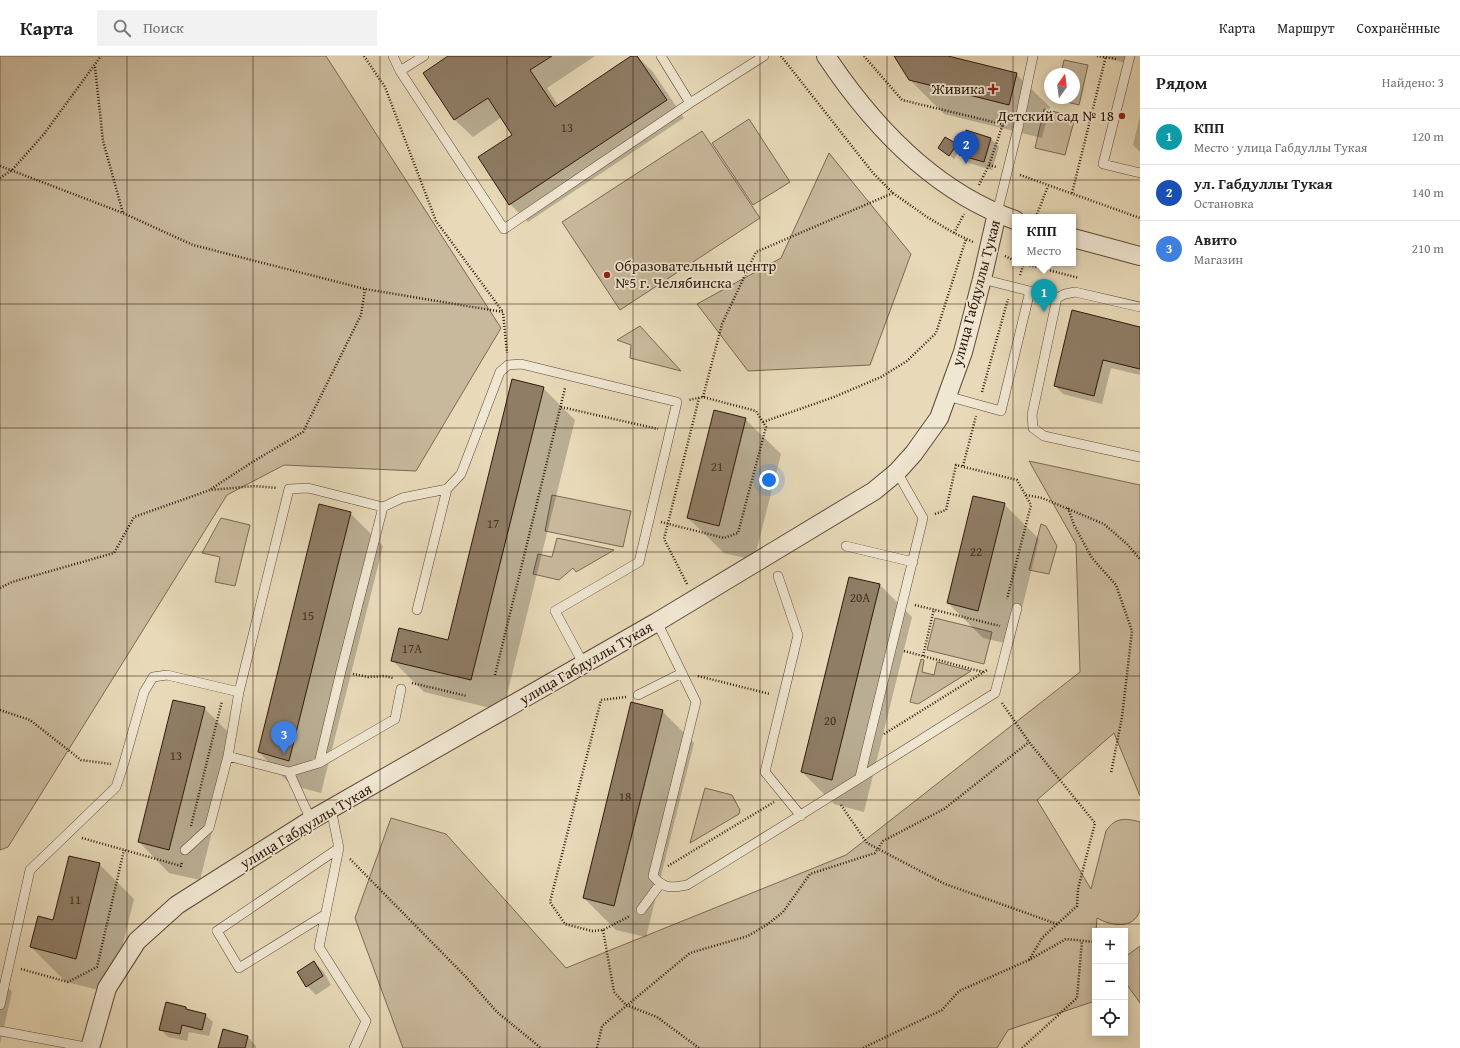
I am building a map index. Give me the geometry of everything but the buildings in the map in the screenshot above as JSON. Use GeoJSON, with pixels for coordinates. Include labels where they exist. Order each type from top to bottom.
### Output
{"type":"FeatureCollection","features":[{"type":"Feature","properties":{"kind":"street"},"geometry":{"type":"LineString","coordinates":[[826,56],[867,110],[894,140],[923,167],[939,179],[972,199],[997,213],[1012,219]]}},
{"type":"Feature","properties":{"kind":"street","name":"улица Габдуллы Тукая"},"geometry":{"type":"LineString","coordinates":[[91,1048],[107,988],[137,941],[177,905],[311,820],[657,622],[874,490],[897,472],[914,453],[939,418],[963,352],[997,213]]}},
{"type":"Feature","properties":{"kind":"street"},"geometry":{"type":"LineString","coordinates":[[1076,239],[1140,256]]}},
{"type":"Feature","properties":{"kind":"lane"},"geometry":{"type":"LineString","coordinates":[[393,56],[400,71],[504,229],[764,56]]}},
{"type":"Feature","properties":{"kind":"lane"},"geometry":{"type":"LineString","coordinates":[[400,71],[424,56]]}},
{"type":"Feature","properties":{"kind":"lane"},"geometry":{"type":"LineString","coordinates":[[661,56],[690,104]]}},
{"type":"Feature","properties":{"kind":"lane"},"geometry":{"type":"LineString","coordinates":[[997,213],[1034,56]]}},
{"type":"Feature","properties":{"kind":"lane"},"geometry":{"type":"LineString","coordinates":[[1129,59],[1103,164],[1140,173]]}},
{"type":"Feature","properties":{"kind":"lane"},"geometry":{"type":"LineString","coordinates":[[982,279],[1057,298],[1065,294],[1075,292],[1140,307]]}},
{"type":"Feature","properties":{"kind":"lane"},"geometry":{"type":"LineString","coordinates":[[947,396],[1001,411],[1030,291]]}},
{"type":"Feature","properties":{"kind":"lane"},"geometry":{"type":"LineString","coordinates":[[1057,298],[1032,415],[1033,428],[1044,436],[1140,457]]}},
{"type":"Feature","properties":{"kind":"lane"},"geometry":{"type":"LineString","coordinates":[[417,610],[447,489],[461,474],[500,372],[508,365],[521,364],[677,402],[639,562],[555,611],[584,665]]}},
{"type":"Feature","properties":{"kind":"lane"},"geometry":{"type":"LineString","coordinates":[[860,777],[923,518],[897,472]]}},
{"type":"Feature","properties":{"kind":"lane"},"geometry":{"type":"LineString","coordinates":[[185,850],[209,828],[228,756],[239,692],[290,489],[308,488],[383,506],[402,498],[447,489]]}},
{"type":"Feature","properties":{"kind":"lane"},"geometry":{"type":"LineString","coordinates":[[319,763],[383,506]]}},
{"type":"Feature","properties":{"kind":"lane"},"geometry":{"type":"LineString","coordinates":[[846,546],[913,562]]}},
{"type":"Feature","properties":{"kind":"lane"},"geometry":{"type":"LineString","coordinates":[[778,576],[798,634],[765,772],[801,816]]}},
{"type":"Feature","properties":{"kind":"lane"},"geometry":{"type":"LineString","coordinates":[[657,622],[696,702],[653,876],[660,884],[670,888],[687,885],[801,816],[860,777],[995,693],[1017,608]]}},
{"type":"Feature","properties":{"kind":"lane"},"geometry":{"type":"LineString","coordinates":[[638,695],[682,672]]}},
{"type":"Feature","properties":{"kind":"lane"},"geometry":{"type":"LineString","coordinates":[[0,1005],[30,870],[116,787],[144,692],[153,677],[167,675],[239,692]]}},
{"type":"Feature","properties":{"kind":"lane"},"geometry":{"type":"LineString","coordinates":[[228,756],[289,772],[319,763],[395,719],[402,689]]}},
{"type":"Feature","properties":{"kind":"lane"},"geometry":{"type":"LineString","coordinates":[[289,772],[311,820]]}},
{"type":"Feature","properties":{"kind":"lane"},"geometry":{"type":"LineString","coordinates":[[331,809],[339,848],[319,947],[366,1021],[354,1048]]}},
{"type":"Feature","properties":{"kind":"lane"},"geometry":{"type":"LineString","coordinates":[[326,914],[239,968],[217,931],[339,848]]}},
{"type":"Feature","properties":{"kind":"lane"},"geometry":{"type":"LineString","coordinates":[[641,910],[660,884]]}},
{"type":"Feature","properties":{"kind":"lane"},"geometry":{"type":"LineString","coordinates":[[0,1031],[91,1048]]}},
{"type":"Feature","properties":{"kind":"path"},"geometry":{"type":"LineString","coordinates":[[0,178],[12,170],[44,134],[101,56]]}},
{"type":"Feature","properties":{"kind":"path"},"geometry":{"type":"LineString","coordinates":[[364,56],[385,87],[436,221],[503,312],[508,365]]}},
{"type":"Feature","properties":{"kind":"path"},"geometry":{"type":"LineString","coordinates":[[781,56],[873,173],[893,193],[927,217],[954,233],[1012,259]]}},
{"type":"Feature","properties":{"kind":"path"},"geometry":{"type":"LineString","coordinates":[[864,56],[902,100],[1018,128]]}},
{"type":"Feature","properties":{"kind":"path"},"geometry":{"type":"LineString","coordinates":[[1097,56],[1129,59]]}},
{"type":"Feature","properties":{"kind":"path"},"geometry":{"type":"LineString","coordinates":[[1072,194],[1106,57]]}},
{"type":"Feature","properties":{"kind":"path"},"geometry":{"type":"LineString","coordinates":[[95,66],[103,141],[123,213]]}},
{"type":"Feature","properties":{"kind":"path"},"geometry":{"type":"LineString","coordinates":[[954,233],[989,164],[1003,124]]}},
{"type":"Feature","properties":{"kind":"path"},"geometry":{"type":"LineString","coordinates":[[989,164],[1140,218]]}},
{"type":"Feature","properties":{"kind":"path"},"geometry":{"type":"LineString","coordinates":[[0,166],[123,213],[193,245],[365,289],[503,312]]}},
{"type":"Feature","properties":{"kind":"path"},"geometry":{"type":"LineString","coordinates":[[1037,214],[1048,186]]}},
{"type":"Feature","properties":{"kind":"path"},"geometry":{"type":"LineString","coordinates":[[703,398],[722,324],[756,252],[893,193]]}},
{"type":"Feature","properties":{"kind":"path"},"geometry":{"type":"LineString","coordinates":[[763,422],[834,397],[881,377],[907,361],[936,333],[966,239]]}},
{"type":"Feature","properties":{"kind":"path"},"geometry":{"type":"LineString","coordinates":[[963,466],[1011,287],[1019,278],[1023,266]]}},
{"type":"Feature","properties":{"kind":"path"},"geometry":{"type":"LineString","coordinates":[[0,588],[12,582],[114,553],[134,517],[210,490],[254,461],[303,432],[361,315],[365,289]]}},
{"type":"Feature","properties":{"kind":"path"},"geometry":{"type":"LineString","coordinates":[[495,675],[568,376]]}},
{"type":"Feature","properties":{"kind":"path"},"geometry":{"type":"LineString","coordinates":[[694,599],[664,539],[699,398]]}},
{"type":"Feature","properties":{"kind":"path"},"geometry":{"type":"LineString","coordinates":[[649,519],[724,538],[738,533],[766,427],[756,411],[703,398],[677,402]]}},
{"type":"Feature","properties":{"kind":"path"},"geometry":{"type":"LineString","coordinates":[[561,407],[670,432]]}},
{"type":"Feature","properties":{"kind":"path"},"geometry":{"type":"LineString","coordinates":[[923,518],[946,510],[956,464],[1017,480],[1031,505],[1007,598],[1017,608]]}},
{"type":"Feature","properties":{"kind":"path"},"geometry":{"type":"LineString","coordinates":[[210,490],[255,486],[290,489]]}},
{"type":"Feature","properties":{"kind":"path"},"geometry":{"type":"LineString","coordinates":[[1026,495],[1042,498],[1104,524],[1127,544],[1140,560]]}},
{"type":"Feature","properties":{"kind":"path"},"geometry":{"type":"LineString","coordinates":[[1068,508],[1074,525],[1092,558],[1116,584],[1132,631],[1122,717],[1111,773]]}},
{"type":"Feature","properties":{"kind":"path"},"geometry":{"type":"LineString","coordinates":[[903,602],[1012,629]]}},
{"type":"Feature","properties":{"kind":"path"},"geometry":{"type":"LineString","coordinates":[[923,656],[934,609]]}},
{"type":"Feature","properties":{"kind":"path"},"geometry":{"type":"LineString","coordinates":[[892,648],[983,672]]}},
{"type":"Feature","properties":{"kind":"path"},"geometry":{"type":"LineString","coordinates":[[868,744],[1004,659]]}},
{"type":"Feature","properties":{"kind":"path"},"geometry":{"type":"LineString","coordinates":[[682,672],[783,698]]}},
{"type":"Feature","properties":{"kind":"path"},"geometry":{"type":"LineString","coordinates":[[66,834],[181,866],[225,689]]}},
{"type":"Feature","properties":{"kind":"path"},"geometry":{"type":"LineString","coordinates":[[995,693],[1029,742],[1095,823],[1078,889],[1077,906],[1042,938],[1030,960]]}},
{"type":"Feature","properties":{"kind":"path"},"geometry":{"type":"LineString","coordinates":[[638,695],[601,700],[550,902],[565,924],[592,931],[603,930],[641,910]]}},
{"type":"Feature","properties":{"kind":"path"},"geometry":{"type":"LineString","coordinates":[[0,710],[30,720],[81,760],[123,766]]}},
{"type":"Feature","properties":{"kind":"path"},"geometry":{"type":"LineString","coordinates":[[597,1048],[602,1026],[690,953],[748,936],[768,924],[783,912],[810,874],[875,853],[883,841],[944,809],[1029,742]]}},
{"type":"Feature","properties":{"kind":"path"},"geometry":{"type":"LineString","coordinates":[[834,795],[867,843],[945,884],[1057,924]]}},
{"type":"Feature","properties":{"kind":"path"},"geometry":{"type":"LineString","coordinates":[[653,876],[785,796]]}},
{"type":"Feature","properties":{"kind":"path"},"geometry":{"type":"LineString","coordinates":[[339,848],[466,977],[497,1012],[541,1048]]}},
{"type":"Feature","properties":{"kind":"path"},"geometry":{"type":"LineString","coordinates":[[9,966],[68,982],[97,966],[124,850]]}},
{"type":"Feature","properties":{"kind":"path"},"geometry":{"type":"LineString","coordinates":[[603,930],[614,992],[626,1005],[657,1017],[699,1048]]}},
{"type":"Feature","properties":{"kind":"path"},"geometry":{"type":"LineString","coordinates":[[863,1048],[942,1010],[959,991],[1030,960],[1066,939],[1092,942]]}},
{"type":"Feature","properties":{"kind":"path"},"geometry":{"type":"LineString","coordinates":[[1022,1048],[1077,998],[1082,941]]}},
{"type":"Feature","properties":{"kind":"shaded area"},"geometry":{"type":"Polygon","coordinates":[[[0,56],[326,56],[501,328],[416,471],[284,465],[227,495],[8,847],[0,850],[0,56]]]}},
{"type":"Feature","properties":{"kind":"shaded area"},"geometry":{"type":"Polygon","coordinates":[[[1064,60],[1088,65],[1080,101],[1080,68],[1062,68],[1064,60]]]}},
{"type":"Feature","properties":{"kind":"shaded area"},"geometry":{"type":"Polygon","coordinates":[[[1044,109],[1075,117],[1065,155],[1035,148],[1044,109]]]}},
{"type":"Feature","properties":{"kind":"shaded area"},"geometry":{"type":"Polygon","coordinates":[[[749,119],[790,182],[753,205],[712,143],[749,119]]]}},
{"type":"Feature","properties":{"kind":"shaded area"},"geometry":{"type":"Polygon","coordinates":[[[702,131],[760,218],[620,310],[562,222],[702,131]]]}},
{"type":"Feature","properties":{"kind":"shaded area"},"geometry":{"type":"Polygon","coordinates":[[[829,153],[911,254],[870,365],[748,371],[697,304],[781,258],[829,153]]]}},
{"type":"Feature","properties":{"kind":"shaded area"},"geometry":{"type":"Polygon","coordinates":[[[640,326],[681,371],[630,358],[631,345],[617,340],[640,326]]]}},
{"type":"Feature","properties":{"kind":"shaded area"},"geometry":{"type":"Polygon","coordinates":[[[1029,461],[1140,485],[1140,796],[1114,733],[1037,800],[1091,889],[1106,831],[1109,826],[1117,821],[1125,819],[1140,822],[1140,910],[1133,921],[1122,924],[1109,923],[1097,918],[1096,928],[1092,928],[1092,1002],[1008,1030],[997,1048],[403,1048],[355,918],[391,818],[446,834],[566,968],[846,855],[1080,672],[1076,544],[1029,461]]]}},
{"type":"Feature","properties":{"kind":"shaded area"},"geometry":{"type":"Polygon","coordinates":[[[552,495],[631,511],[623,547],[545,531],[552,495]]]}},
{"type":"Feature","properties":{"kind":"shaded area"},"geometry":{"type":"Polygon","coordinates":[[[221,518],[250,525],[235,586],[215,582],[220,557],[202,553],[221,518]]]}},
{"type":"Feature","properties":{"kind":"shaded area"},"geometry":{"type":"Polygon","coordinates":[[[1041,524],[1046,526],[1057,546],[1049,574],[1029,570],[1041,524]]]}},
{"type":"Feature","properties":{"kind":"shaded area"},"geometry":{"type":"Polygon","coordinates":[[[557,538],[614,550],[576,572],[573,568],[559,580],[533,574],[538,554],[552,557],[557,538]]]}},
{"type":"Feature","properties":{"kind":"shaded area"},"geometry":{"type":"Polygon","coordinates":[[[935,618],[992,632],[984,664],[927,650],[935,618]]]}},
{"type":"Feature","properties":{"kind":"shaded area"},"geometry":{"type":"Polygon","coordinates":[[[921,659],[924,660],[922,672],[934,675],[937,662],[971,671],[918,704],[910,702],[921,659]]]}},
{"type":"Feature","properties":{"kind":"shaded area"},"geometry":{"type":"Polygon","coordinates":[[[705,788],[732,795],[740,810],[739,814],[690,843],[705,788]]]}},
{"type":"Feature","properties":{"kind":"shaded area"},"geometry":{"type":"Polygon","coordinates":[[[1140,946],[1140,1003],[1128,986],[1128,955],[1140,946]]]}},
{"type":"Feature","properties":{"kind":"place","name":"Живика"},"geometry":{"type":"Point","coordinates":[993,89]}},
{"type":"Feature","properties":{"kind":"place","name":"Детский сад № 18"},"geometry":{"type":"Point","coordinates":[1122,116]}},
{"type":"Feature","properties":{"kind":"place","name":"ул. Габдуллы Тукая"},"geometry":{"type":"Point","coordinates":[966,164]}},
{"type":"Feature","properties":{"kind":"place","name":"Образовательный центр №5 г. Челябинска"},"geometry":{"type":"Point","coordinates":[607,275]}},
{"type":"Feature","properties":{"kind":"place","name":"КПП"},"geometry":{"type":"Point","coordinates":[1044,312]}},
{"type":"Feature","properties":{"kind":"place","name":"Авито"},"geometry":{"type":"Point","coordinates":[284,754]}}]}
